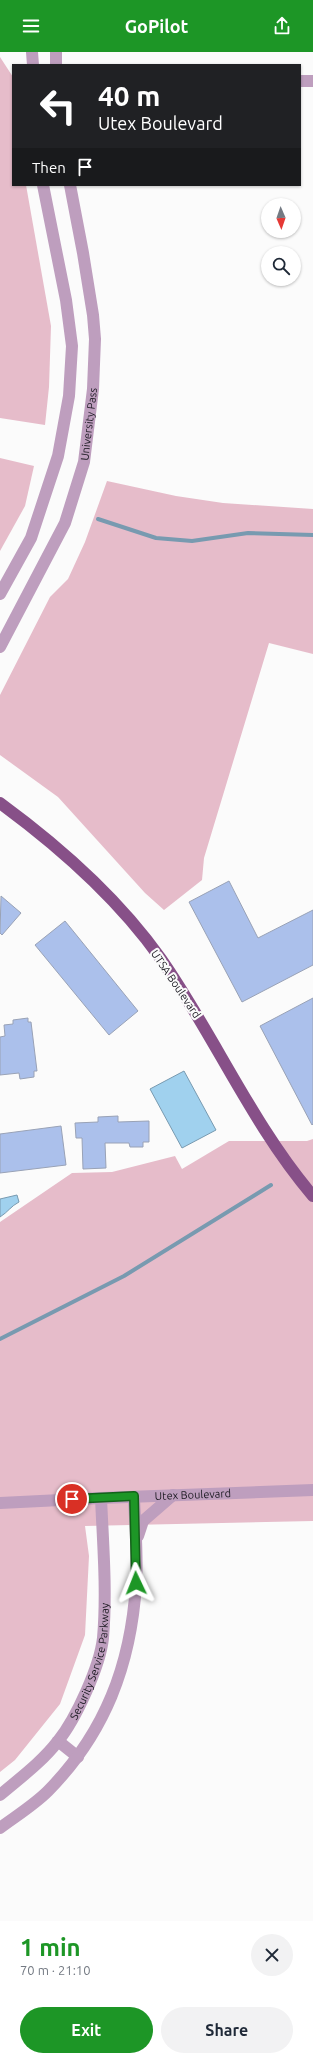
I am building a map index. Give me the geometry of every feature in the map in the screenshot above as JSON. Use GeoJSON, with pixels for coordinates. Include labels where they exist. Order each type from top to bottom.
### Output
{"type":"FeatureCollection","features":[{"type":"Feature","properties":{"kind":"main road","name":"UTSA Boulevard"},"geometry":{"type":"LineString","coordinates":[[0,803],[83,871],[118,906],[160,958],[210,1036],[260,1121],[300,1182],[313,1196]]}},
{"type":"Feature","properties":{"kind":"street"},"geometry":{"type":"LineString","coordinates":[[32,52],[33,64]]}},
{"type":"Feature","properties":{"kind":"street"},"geometry":{"type":"LineString","coordinates":[[56,52],[56,64]]}},
{"type":"Feature","properties":{"kind":"street"},"geometry":{"type":"LineString","coordinates":[[301,81],[313,81]]}},
{"type":"Feature","properties":{"kind":"street","name":"University Pass"},"geometry":{"type":"LineString","coordinates":[[0,594],[31,538],[58,456],[69,396],[72,346],[66,300],[43,186]]}},
{"type":"Feature","properties":{"kind":"street","name":"University Pass"},"geometry":{"type":"LineString","coordinates":[[0,647],[65,523],[84,462],[93,389],[95,339],[93,315],[70,186]]}},
{"type":"Feature","properties":{"kind":"street","name":"Utex Boulevard"},"geometry":{"type":"LineString","coordinates":[[0,1503],[134,1496],[313,1490]]}},
{"type":"Feature","properties":{"kind":"street"},"geometry":{"type":"LineString","coordinates":[[135,1547],[143,1521],[173,1495]]}},
{"type":"Feature","properties":{"kind":"street"},"geometry":{"type":"LineString","coordinates":[[0,1828],[47,1792],[78,1757],[98,1727],[118,1683],[130,1640],[136,1583],[134,1496]]}},
{"type":"Feature","properties":{"kind":"street","name":"Security Service Parkway"},"geometry":{"type":"LineString","coordinates":[[0,1795],[34,1766],[58,1741],[82,1703],[102,1640],[104,1596],[101,1498]]}},
{"type":"Feature","properties":{"kind":"street"},"geometry":{"type":"LineString","coordinates":[[58,1741],[78,1757]]}},
{"type":"Feature","properties":{"kind":"shaded area"},"geometry":{"type":"Polygon","coordinates":[[[0,57],[12,75],[12,186],[26,186],[51,326],[49,387],[45,425],[0,418],[0,57]]]}},
{"type":"Feature","properties":{"kind":"shaded area"},"geometry":{"type":"Polygon","coordinates":[[[0,458],[34,466],[25,506],[0,551],[0,458]]]}},
{"type":"Feature","properties":{"kind":"shaded area"},"geometry":{"type":"Polygon","coordinates":[[[107,481],[176,496],[223,503],[313,509],[313,654],[269,643],[204,858],[202,880],[164,910],[145,893],[58,797],[0,755],[0,695],[50,597],[68,579],[85,542],[107,481]]]}},
{"type":"Feature","properties":{"kind":"shaded area"},"geometry":{"type":"Polygon","coordinates":[[[313,1139],[313,1521],[85,1526],[89,1556],[85,1635],[60,1704],[15,1760],[0,1772],[0,1222],[72,1173],[112,1172],[175,1156],[182,1169],[229,1141],[307,1141],[313,1139]]]}},
{"type":"Feature","properties":{"kind":"water"},"geometry":{"type":"Polygon","coordinates":[[[184,1071],[216,1130],[182,1148],[150,1089],[184,1071]]]}},
{"type":"Feature","properties":{"kind":"water"},"geometry":{"type":"Polygon","coordinates":[[[17,1195],[19,1202],[0,1217],[0,1199],[17,1195]]]}},
{"type":"Feature","properties":{"kind":"building"},"geometry":{"type":"Polygon","coordinates":[[[229,881],[258,938],[313,910],[313,965],[242,1002],[189,902],[229,881]]]}},
{"type":"Feature","properties":{"kind":"building"},"geometry":{"type":"Polygon","coordinates":[[[1,896],[21,913],[2,935],[0,933],[1,896]]]}},
{"type":"Feature","properties":{"kind":"building"},"geometry":{"type":"Polygon","coordinates":[[[65,921],[138,1011],[109,1035],[35,945],[65,921]]]}},
{"type":"Feature","properties":{"kind":"building"},"geometry":{"type":"Polygon","coordinates":[[[313,998],[313,1124],[312,1125],[260,1026],[313,998]]]}},
{"type":"Feature","properties":{"kind":"building"},"geometry":{"type":"Polygon","coordinates":[[[28,1018],[28,1022],[31,1022],[37,1071],[34,1071],[34,1077],[20,1079],[19,1073],[0,1075],[0,1037],[5,1036],[4,1025],[13,1024],[13,1020],[28,1018]]]}},
{"type":"Feature","properties":{"kind":"building"},"geometry":{"type":"Polygon","coordinates":[[[118,1116],[118,1122],[149,1121],[149,1142],[143,1142],[143,1147],[130,1147],[129,1143],[105,1143],[106,1168],[83,1169],[82,1138],[76,1138],[75,1123],[98,1122],[98,1117],[118,1116]]]}},
{"type":"Feature","properties":{"kind":"building"},"geometry":{"type":"Polygon","coordinates":[[[61,1126],[66,1165],[0,1173],[0,1134],[61,1126]]]}},
{"type":"Feature","properties":{"kind":"waterway"},"geometry":{"type":"LineString","coordinates":[[98,519],[156,538],[192,541],[248,533],[313,535]]}},
{"type":"Feature","properties":{"kind":"waterway"},"geometry":{"type":"LineString","coordinates":[[0,1339],[124,1276],[271,1185]]}},
{"type":"Feature","properties":{"kind":"route"},"geometry":{"type":"LineString","coordinates":[[72,1499],[134,1496],[136,1583]]}}]}
